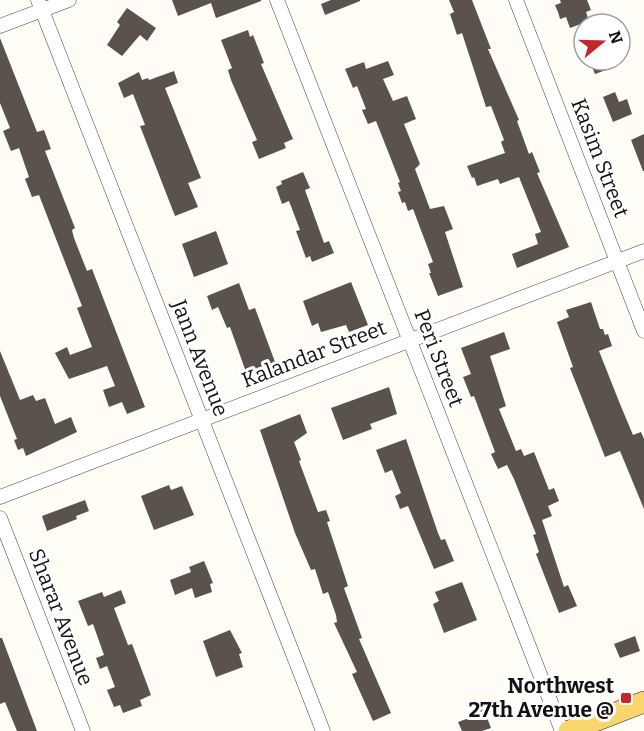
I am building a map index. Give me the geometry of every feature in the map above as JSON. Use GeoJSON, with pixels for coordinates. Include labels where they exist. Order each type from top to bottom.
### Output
{"type":"FeatureCollection","features":[{"type":"Feature","properties":{"kind":"main road"},"geometry":{"type":"LineString","coordinates":[[569,731],[644,702]]}},
{"type":"Feature","properties":{"kind":"street"},"geometry":{"type":"LineString","coordinates":[[0,26],[40,5],[69,0]]}},
{"type":"Feature","properties":{"kind":"street","name":"Peri Street"},"geometry":{"type":"LineString","coordinates":[[277,0],[562,731]]}},
{"type":"Feature","properties":{"kind":"street","name":"Kasim Street"},"geometry":{"type":"LineString","coordinates":[[516,0],[644,331]]}},
{"type":"Feature","properties":{"kind":"street","name":"Jann Avenue"},"geometry":{"type":"LineString","coordinates":[[40,5],[323,731]]}},
{"type":"Feature","properties":{"kind":"street","name":"Kalandar Street"},"geometry":{"type":"LineString","coordinates":[[0,497],[644,251]]}},
{"type":"Feature","properties":{"kind":"street","name":"Sharar Avenue"},"geometry":{"type":"LineString","coordinates":[[0,519],[83,731]]}},
{"type":"Feature","properties":{"kind":"building"},"geometry":{"type":"Polygon","coordinates":[[[172,0],[261,1],[216,18],[211,3],[178,16],[172,0]]]}},
{"type":"Feature","properties":{"kind":"building"},"geometry":{"type":"Polygon","coordinates":[[[331,0],[360,1],[325,15],[321,4],[331,0]]]}},
{"type":"Feature","properties":{"kind":"building"},"geometry":{"type":"Polygon","coordinates":[[[449,0],[472,0],[491,49],[488,49],[519,120],[517,121],[529,154],[532,152],[540,172],[537,173],[569,247],[517,268],[512,254],[538,244],[535,234],[541,232],[519,177],[500,184],[498,179],[477,186],[467,166],[505,153],[501,142],[504,140],[491,106],[486,107],[462,33],[457,35],[450,14],[454,12],[449,0]]]}},
{"type":"Feature","properties":{"kind":"building"},"geometry":{"type":"Polygon","coordinates":[[[560,0],[587,0],[591,10],[572,12],[572,27],[570,28],[566,17],[560,19],[555,5],[561,3],[560,0]]]}},
{"type":"Feature","properties":{"kind":"building"},"geometry":{"type":"Polygon","coordinates":[[[127,8],[156,28],[147,41],[140,35],[122,56],[107,45],[120,25],[117,22],[127,8]]]}},
{"type":"Feature","properties":{"kind":"building"},"geometry":{"type":"Polygon","coordinates":[[[248,30],[250,37],[253,35],[264,63],[261,64],[293,139],[284,143],[286,148],[259,159],[252,142],[257,140],[231,80],[228,70],[232,68],[221,40],[248,30]]]}},
{"type":"Feature","properties":{"kind":"building"},"geometry":{"type":"Polygon","coordinates":[[[0,38],[37,132],[44,130],[51,149],[45,151],[75,228],[72,230],[74,238],[87,271],[92,269],[145,407],[127,414],[122,402],[109,407],[103,390],[115,386],[107,366],[69,379],[55,353],[67,347],[70,355],[92,347],[77,308],[82,306],[39,195],[32,197],[25,179],[29,177],[19,148],[11,151],[3,131],[10,128],[0,103],[0,38]]]}},
{"type":"Feature","properties":{"kind":"building"},"geometry":{"type":"Polygon","coordinates":[[[388,61],[394,75],[383,79],[393,101],[407,96],[416,119],[404,124],[420,164],[415,169],[430,209],[444,206],[453,229],[445,232],[463,287],[438,296],[429,273],[431,273],[428,264],[433,262],[413,209],[408,211],[405,202],[402,203],[398,192],[401,191],[398,183],[400,182],[376,121],[368,124],[362,110],[366,109],[357,86],[353,88],[345,69],[364,62],[366,69],[388,61]]]}},
{"type":"Feature","properties":{"kind":"building"},"geometry":{"type":"Polygon","coordinates":[[[174,71],[178,83],[165,88],[201,178],[188,183],[198,207],[175,216],[140,126],[145,125],[133,94],[124,98],[118,83],[139,72],[142,80],[148,78],[149,80],[174,71]]]}},
{"type":"Feature","properties":{"kind":"building"},"geometry":{"type":"Polygon","coordinates":[[[615,92],[619,102],[627,99],[632,114],[613,122],[603,97],[615,92]]]}},
{"type":"Feature","properties":{"kind":"building"},"geometry":{"type":"Polygon","coordinates":[[[644,134],[644,171],[643,171],[631,140],[644,134]]]}},
{"type":"Feature","properties":{"kind":"building"},"geometry":{"type":"Polygon","coordinates":[[[303,172],[310,188],[305,190],[324,243],[329,241],[334,253],[312,262],[310,256],[306,258],[296,231],[300,230],[289,201],[282,204],[276,187],[282,184],[281,181],[303,172]]]}},
{"type":"Feature","properties":{"kind":"building"},"geometry":{"type":"Polygon","coordinates":[[[216,231],[228,264],[194,277],[182,244],[216,231]]]}},
{"type":"Feature","properties":{"kind":"building"},"geometry":{"type":"Polygon","coordinates":[[[351,282],[368,325],[349,332],[346,325],[321,332],[318,323],[312,326],[303,301],[351,282]]]}},
{"type":"Feature","properties":{"kind":"building"},"geometry":{"type":"Polygon","coordinates":[[[239,283],[249,310],[255,308],[275,362],[246,372],[230,327],[227,328],[218,307],[212,310],[207,296],[239,283]]]}},
{"type":"Feature","properties":{"kind":"building"},"geometry":{"type":"Polygon","coordinates":[[[591,302],[600,329],[603,329],[605,335],[608,334],[612,346],[599,351],[633,435],[641,432],[644,439],[644,509],[620,451],[605,457],[570,368],[573,367],[557,322],[569,317],[566,310],[591,302]]]}},
{"type":"Feature","properties":{"kind":"building"},"geometry":{"type":"Polygon","coordinates":[[[504,332],[510,349],[490,356],[506,406],[499,409],[516,451],[521,449],[524,456],[534,452],[549,490],[554,488],[559,501],[548,506],[552,516],[542,520],[564,587],[568,585],[577,606],[559,613],[536,554],[539,552],[533,535],[536,534],[514,479],[507,465],[498,469],[491,454],[495,452],[474,396],[471,397],[463,377],[471,374],[461,348],[504,332]]]}},
{"type":"Feature","properties":{"kind":"building"},"geometry":{"type":"Polygon","coordinates":[[[0,351],[20,400],[33,395],[36,401],[45,398],[55,424],[71,417],[77,432],[26,456],[23,448],[18,450],[14,440],[17,439],[0,396],[0,351]]]}},
{"type":"Feature","properties":{"kind":"building"},"geometry":{"type":"Polygon","coordinates":[[[389,387],[397,414],[370,424],[372,429],[343,440],[331,408],[389,387]]]}},
{"type":"Feature","properties":{"kind":"building"},"geometry":{"type":"Polygon","coordinates":[[[300,414],[307,433],[294,442],[301,460],[299,461],[318,512],[326,510],[330,521],[327,522],[348,586],[344,588],[362,638],[359,639],[391,713],[373,721],[352,674],[357,672],[334,623],[337,622],[336,615],[328,592],[323,594],[315,569],[311,570],[295,533],[260,430],[300,414]]]}},
{"type":"Feature","properties":{"kind":"building"},"geometry":{"type":"Polygon","coordinates":[[[406,439],[438,533],[441,540],[445,539],[454,561],[434,569],[408,506],[400,509],[395,496],[401,493],[392,470],[385,473],[376,450],[406,439]]]}},
{"type":"Feature","properties":{"kind":"building"},"geometry":{"type":"Polygon","coordinates":[[[169,485],[171,490],[182,486],[194,515],[154,530],[141,496],[169,485]]]}},
{"type":"Feature","properties":{"kind":"building"},"geometry":{"type":"Polygon","coordinates":[[[85,500],[89,511],[76,516],[77,519],[47,531],[42,516],[85,500]]]}},
{"type":"Feature","properties":{"kind":"building"},"geometry":{"type":"Polygon","coordinates":[[[204,561],[213,583],[210,584],[212,592],[195,598],[192,588],[175,595],[170,580],[191,572],[189,567],[204,561]]]}},
{"type":"Feature","properties":{"kind":"building"},"geometry":{"type":"Polygon","coordinates":[[[462,582],[477,620],[444,633],[433,604],[439,601],[435,592],[462,582]]]}},
{"type":"Feature","properties":{"kind":"building"},"geometry":{"type":"Polygon","coordinates":[[[121,590],[126,603],[114,608],[128,645],[132,644],[151,695],[140,700],[142,706],[123,713],[120,705],[114,707],[107,690],[115,687],[107,666],[100,669],[96,658],[104,655],[93,624],[88,626],[78,601],[102,592],[104,597],[121,590]]]}},
{"type":"Feature","properties":{"kind":"building"},"geometry":{"type":"Polygon","coordinates":[[[230,630],[242,653],[239,654],[243,667],[216,677],[203,641],[230,630]]]}},
{"type":"Feature","properties":{"kind":"building"},"geometry":{"type":"Polygon","coordinates":[[[635,636],[640,651],[620,658],[614,644],[635,636]]]}},
{"type":"Feature","properties":{"kind":"building"},"geometry":{"type":"Polygon","coordinates":[[[0,638],[2,638],[37,731],[17,731],[5,702],[0,704],[0,638]]]}},
{"type":"Feature","properties":{"kind":"building"},"geometry":{"type":"Polygon","coordinates":[[[483,707],[491,728],[482,731],[462,731],[458,722],[472,717],[470,712],[483,707]]]}},
{"type":"Feature","properties":{"kind":"place","name":"Northwest 27th Avenue @"},"geometry":{"type":"Point","coordinates":[626,698]}}]}
